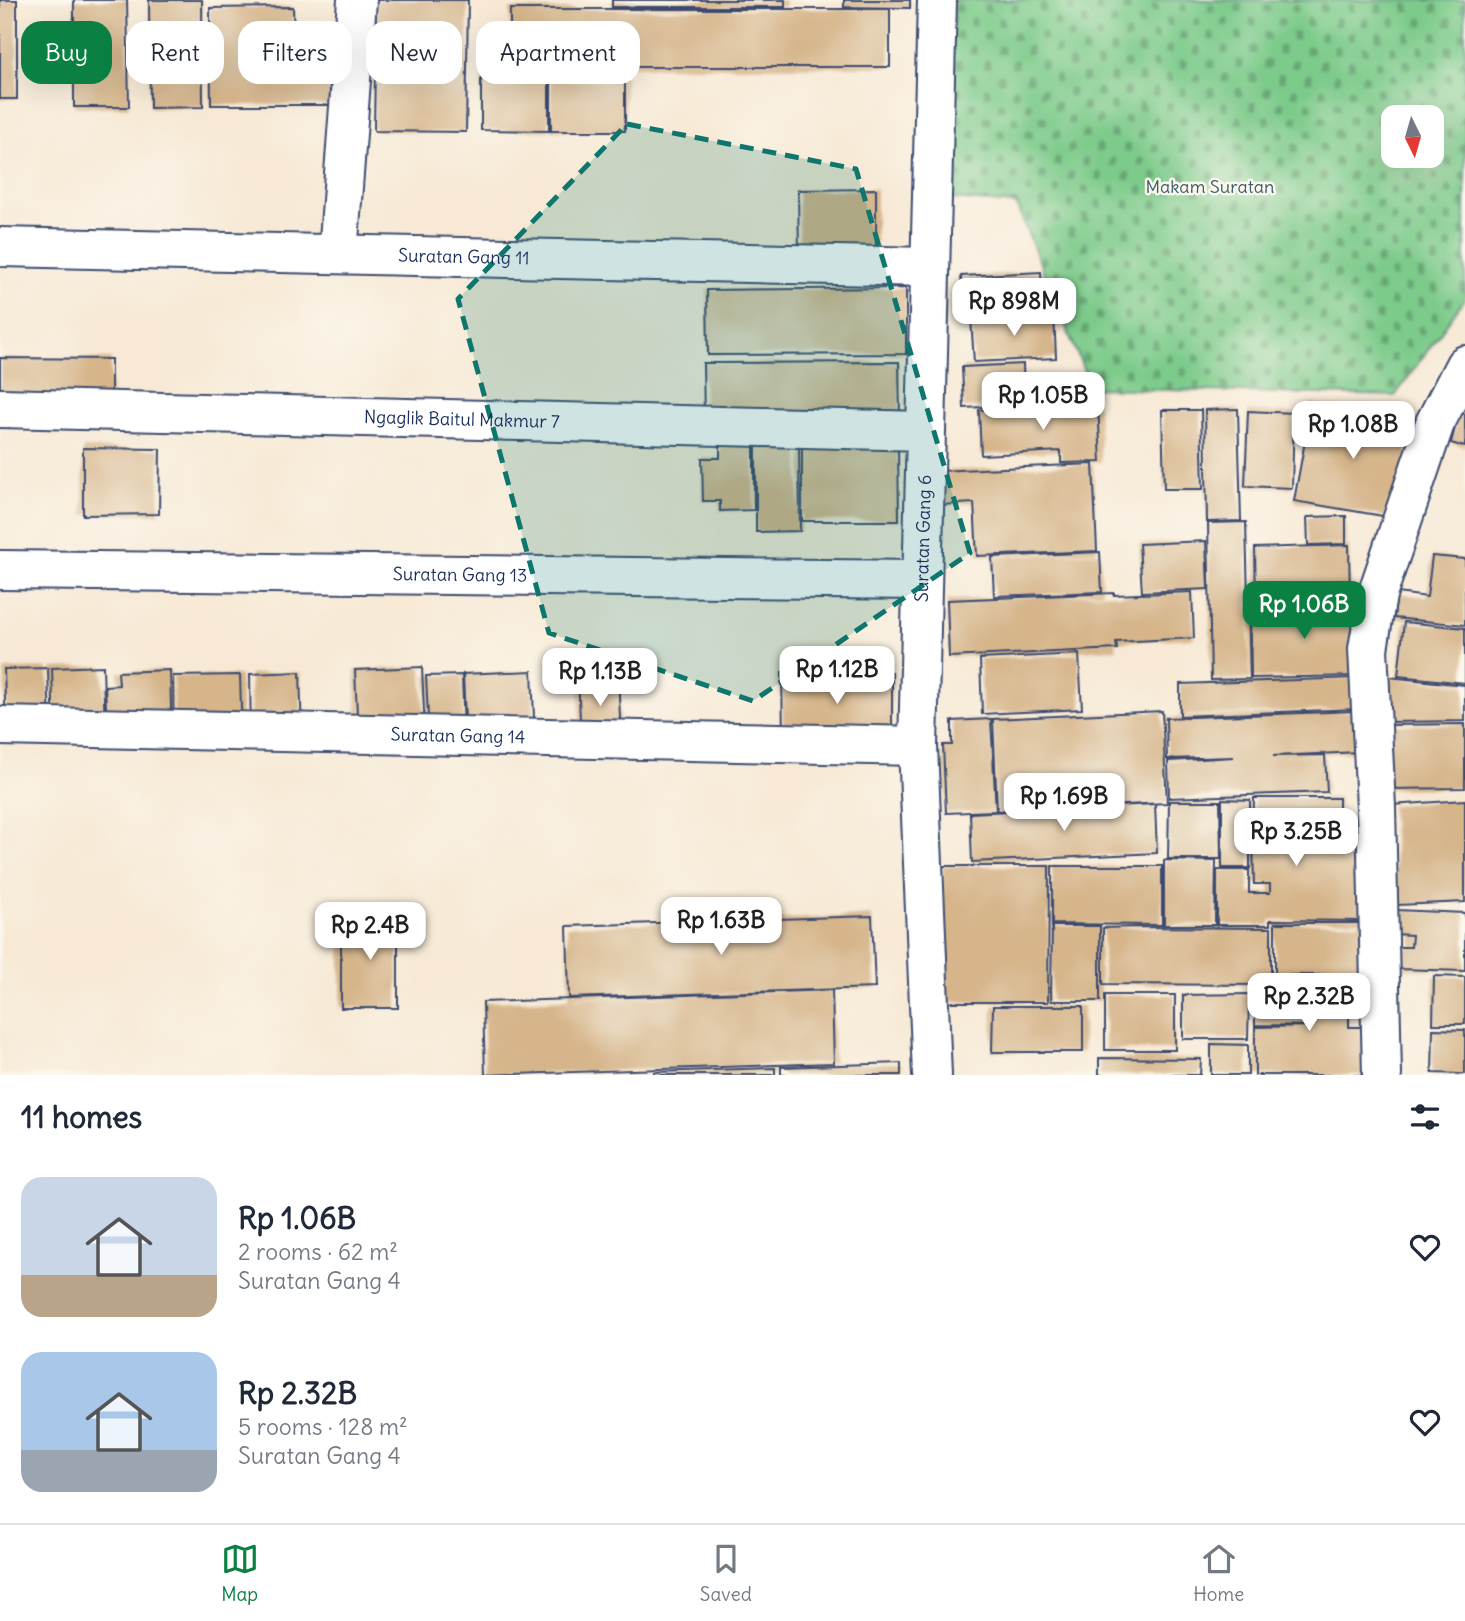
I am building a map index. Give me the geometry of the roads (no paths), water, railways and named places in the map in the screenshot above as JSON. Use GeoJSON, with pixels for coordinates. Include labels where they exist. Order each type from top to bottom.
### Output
{"type":"FeatureCollection","features":[{"type":"Feature","properties":{"kind":"street"},"geometry":{"type":"LineString","coordinates":[[338,254],[357,0]]}},
{"type":"Feature","properties":{"kind":"street","name":"Suratan Gang 6"},"geometry":{"type":"LineString","coordinates":[[932,1075],[918,746],[937,0]]}},
{"type":"Feature","properties":{"kind":"street","name":"Suratan Gang 11"},"geometry":{"type":"LineString","coordinates":[[0,247],[929,267]]}},
{"type":"Feature","properties":{"kind":"street"},"geometry":{"type":"LineString","coordinates":[[1382,1075],[1376,807],[1368,649],[1377,595],[1434,423],[1465,365]]}},
{"type":"Feature","properties":{"kind":"street","name":"Ngaglik Baitul Makmur 7"},"geometry":{"type":"LineString","coordinates":[[0,408],[925,431]]}},
{"type":"Feature","properties":{"kind":"street","name":"Suratan Gang 13"},"geometry":{"type":"LineString","coordinates":[[0,570],[921,580]]}},
{"type":"Feature","properties":{"kind":"street","name":"Suratan Gang 14"},"geometry":{"type":"LineString","coordinates":[[0,726],[918,746]]}},
{"type":"Feature","properties":{"kind":"park label","name":"Makam Suratan"},"geometry":{"type":"Point","coordinates":[1210,187]}}]}
